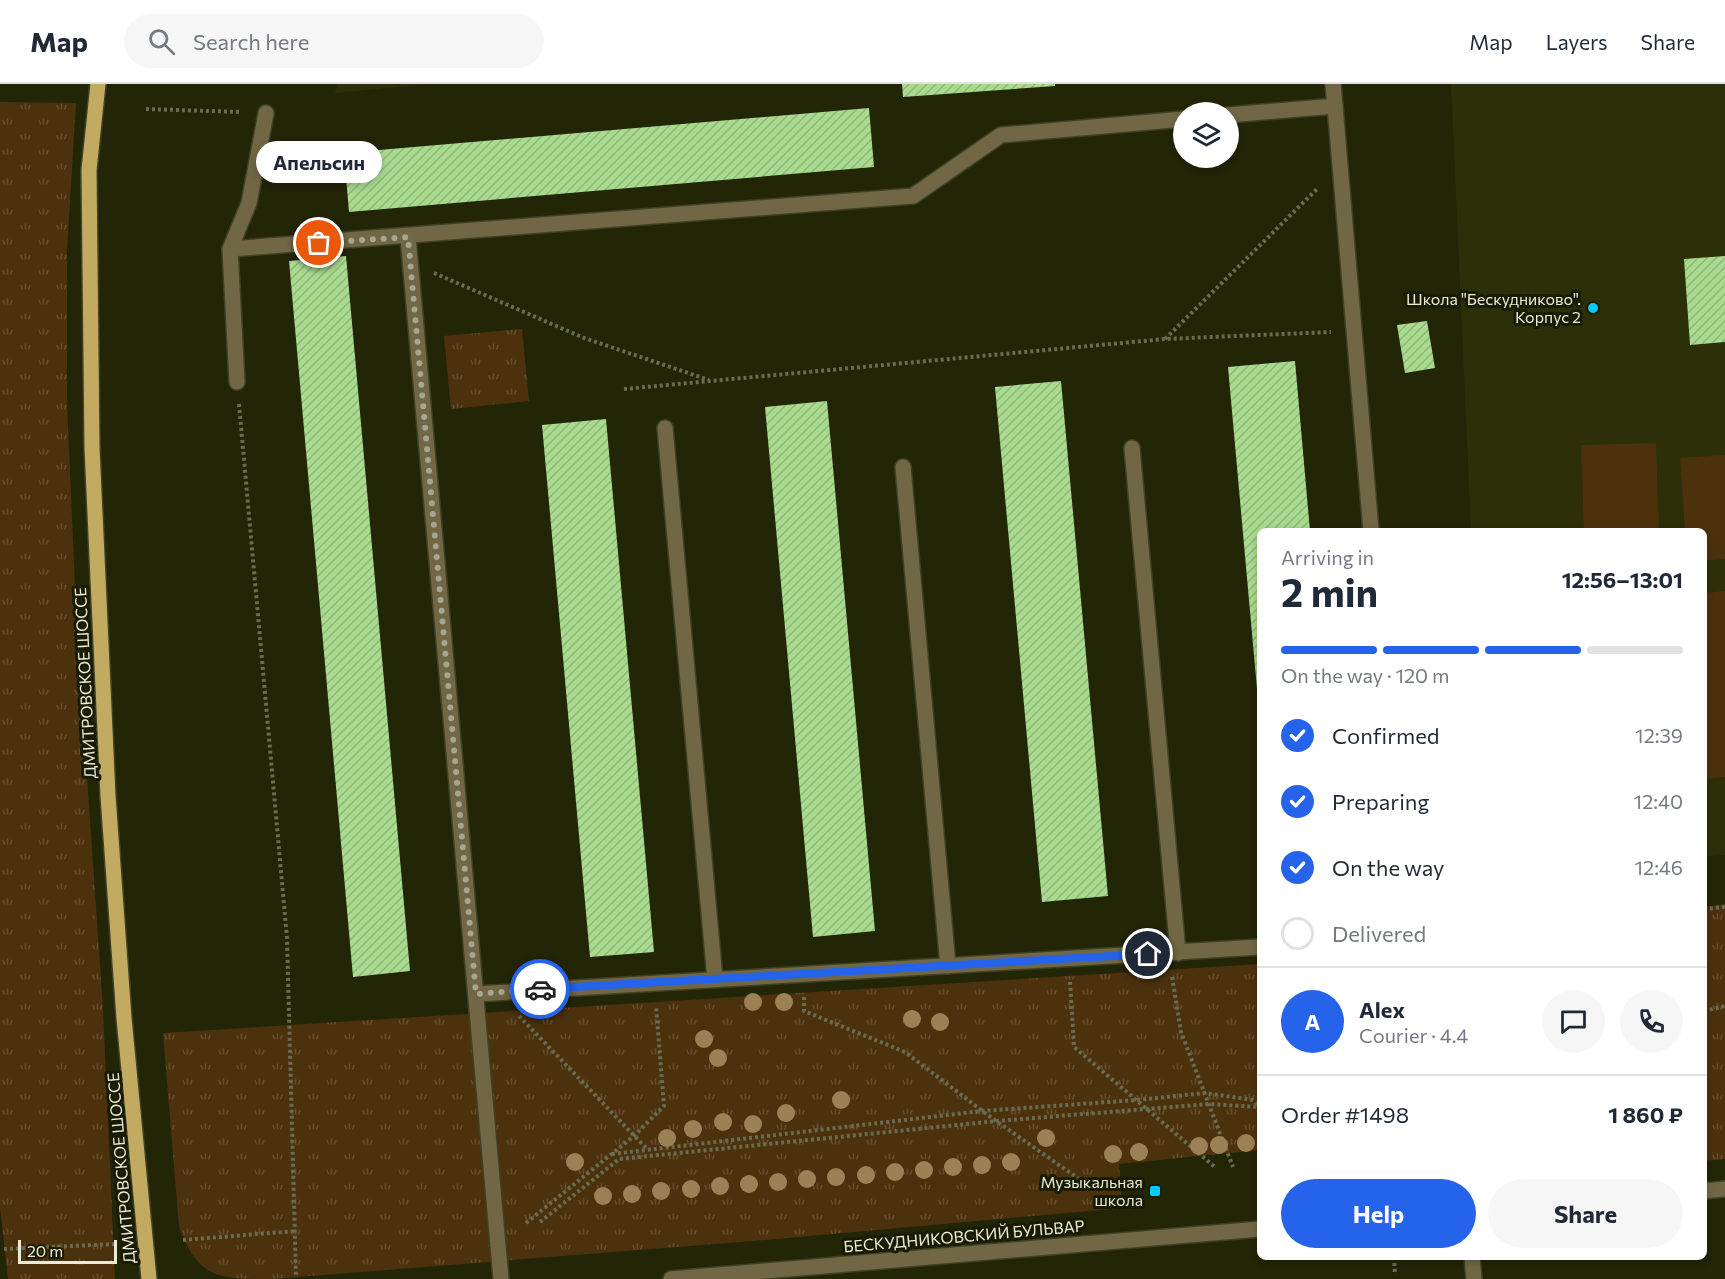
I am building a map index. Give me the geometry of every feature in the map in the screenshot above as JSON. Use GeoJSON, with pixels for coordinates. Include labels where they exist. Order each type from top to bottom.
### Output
{"type":"FeatureCollection","features":[{"type":"Feature","properties":{"kind":"main road","name":"ДМИТРОВСКОЕ ШОССЕ"},"geometry":{"type":"LineString","coordinates":[[98,84],[89,170],[93,471],[108,796],[124,1018],[149,1279]]}},
{"type":"Feature","properties":{"kind":"street"},"geometry":{"type":"LineString","coordinates":[[1333,84],[1371,528]]}},
{"type":"Feature","properties":{"kind":"street"},"geometry":{"type":"LineString","coordinates":[[1239,114],[1335,106]]}},
{"type":"Feature","properties":{"kind":"street"},"geometry":{"type":"LineString","coordinates":[[237,382],[230,249],[249,203],[266,113]]}},
{"type":"Feature","properties":{"kind":"street"},"geometry":{"type":"LineString","coordinates":[[230,249],[408,237],[913,196],[1001,135],[1173,120]]}},
{"type":"Feature","properties":{"kind":"street"},"geometry":{"type":"LineString","coordinates":[[408,237],[501,1279]]}},
{"type":"Feature","properties":{"kind":"street"},"geometry":{"type":"LineString","coordinates":[[665,428],[715,979]]}},
{"type":"Feature","properties":{"kind":"street"},"geometry":{"type":"LineString","coordinates":[[1132,448],[1173,953]]}},
{"type":"Feature","properties":{"kind":"street"},"geometry":{"type":"LineString","coordinates":[[903,467],[948,966]]}},
{"type":"Feature","properties":{"kind":"street"},"geometry":{"type":"LineString","coordinates":[[476,994],[1257,947]]}},
{"type":"Feature","properties":{"kind":"street"},"geometry":{"type":"LineString","coordinates":[[1707,1191],[1725,1189]]}},
{"type":"Feature","properties":{"kind":"street","name":"БЕСКУДНИКОВСКИЙ БУЛЬВАР"},"geometry":{"type":"LineString","coordinates":[[671,1279],[1257,1229]]}},
{"type":"Feature","properties":{"kind":"street"},"geometry":{"type":"LineString","coordinates":[[1472,1260],[1474,1279]]}},
{"type":"Feature","properties":{"kind":"path"},"geometry":{"type":"LineString","coordinates":[[146,109],[266,113]]}},
{"type":"Feature","properties":{"kind":"path"},"geometry":{"type":"LineString","coordinates":[[1165,339],[1340,166]]}},
{"type":"Feature","properties":{"kind":"path"},"geometry":{"type":"LineString","coordinates":[[411,263],[584,338],[713,381]]}},
{"type":"Feature","properties":{"kind":"path"},"geometry":{"type":"LineString","coordinates":[[624,389],[1165,339],[1355,331]]}},
{"type":"Feature","properties":{"kind":"path"},"geometry":{"type":"LineString","coordinates":[[237,382],[287,938],[296,1278]]}},
{"type":"Feature","properties":{"kind":"path"},"geometry":{"type":"LineString","coordinates":[[1707,909],[1725,907]]}},
{"type":"Feature","properties":{"kind":"path"},"geometry":{"type":"LineString","coordinates":[[1173,953],[1181,1032],[1233,1167]]}},
{"type":"Feature","properties":{"kind":"path"},"geometry":{"type":"LineString","coordinates":[[1069,959],[1074,1047],[1216,1168]]}},
{"type":"Feature","properties":{"kind":"path"},"geometry":{"type":"LineString","coordinates":[[805,976],[804,1011],[905,1052],[982,1111],[1079,1179]]}},
{"type":"Feature","properties":{"kind":"path"},"geometry":{"type":"LineString","coordinates":[[526,1223],[634,1136],[664,1106],[655,982]]}},
{"type":"Feature","properties":{"kind":"path"},"geometry":{"type":"LineString","coordinates":[[495,992],[647,1150]]}},
{"type":"Feature","properties":{"kind":"path"},"geometry":{"type":"LineString","coordinates":[[1707,1010],[1725,1006]]}},
{"type":"Feature","properties":{"kind":"path"},"geometry":{"type":"LineString","coordinates":[[612,1154],[982,1111],[1205,1093],[1253,1100],[1257,1104]]}},
{"type":"Feature","properties":{"kind":"path"},"geometry":{"type":"LineString","coordinates":[[540,1222],[619,1159],[997,1121],[1209,1104],[1257,1107]]}},
{"type":"Feature","properties":{"kind":"path"},"geometry":{"type":"LineString","coordinates":[[183,1240],[296,1231]]}},
{"type":"Feature","properties":{"kind":"path"},"geometry":{"type":"LineString","coordinates":[[4,1249],[116,1244]]}},
{"type":"Feature","properties":{"kind":"path"},"geometry":{"type":"LineString","coordinates":[[1394,1260],[1395,1275]]}},
{"type":"Feature","properties":{"kind":"shaded area"},"geometry":{"type":"Polygon","coordinates":[[[337,84],[429,84],[335,93],[337,84]]]}},
{"type":"Feature","properties":{"kind":"shaded area","name":"Школа \"Бескудниково\". Корпус 2"},"geometry":{"type":"Polygon","coordinates":[[[1451,84],[1725,84],[1725,855],[1707,857],[1707,528],[1471,528],[1451,84]]]}},
{"type":"Feature","properties":{"kind":"green space"},"geometry":{"type":"Polygon","coordinates":[[[0,102],[76,103],[67,251],[67,403],[77,632],[103,1009],[115,1279],[8,1279],[0,1207],[0,102]]]}},
{"type":"Feature","properties":{"kind":"green space"},"geometry":{"type":"Polygon","coordinates":[[[522,329],[529,401],[451,409],[444,336],[522,329]]]}},
{"type":"Feature","properties":{"kind":"green space"},"geometry":{"type":"Polygon","coordinates":[[[1656,443],[1659,528],[1584,528],[1581,445],[1656,443]]]}},
{"type":"Feature","properties":{"kind":"green space"},"geometry":{"type":"Polygon","coordinates":[[[1725,455],[1725,559],[1707,561],[1707,528],[1685,528],[1680,458],[1725,455]]]}},
{"type":"Feature","properties":{"kind":"green space"},"geometry":{"type":"Polygon","coordinates":[[[1725,591],[1725,777],[1707,779],[1707,593],[1725,591]]]}},
{"type":"Feature","properties":{"kind":"green space"},"geometry":{"type":"Polygon","coordinates":[[[1725,904],[1725,1159],[1707,1161],[1707,907],[1725,904]]]}},
{"type":"Feature","properties":{"kind":"green space"},"geometry":{"type":"Polygon","coordinates":[[[1257,964],[1257,1150],[1119,1164],[1122,1208],[753,1241],[272,1279],[237,1278],[212,1272],[203,1266],[186,1244],[179,1227],[163,1033],[1257,964]]]}},
{"type":"Feature","properties":{"kind":"building"},"geometry":{"type":"Polygon","coordinates":[[[902,84],[1055,84],[1055,86],[903,97],[902,84]]]}},
{"type":"Feature","properties":{"kind":"building"},"geometry":{"type":"Polygon","coordinates":[[[869,108],[874,167],[349,212],[344,153],[869,108]]]}},
{"type":"Feature","properties":{"kind":"building"},"geometry":{"type":"Polygon","coordinates":[[[346,256],[410,971],[353,977],[289,261],[346,256]]]}},
{"type":"Feature","properties":{"kind":"building"},"geometry":{"type":"Polygon","coordinates":[[[1725,256],[1725,342],[1690,345],[1684,259],[1725,256]]]}},
{"type":"Feature","properties":{"kind":"building"},"geometry":{"type":"Polygon","coordinates":[[[1427,321],[1435,368],[1405,373],[1397,325],[1427,321]]]}},
{"type":"Feature","properties":{"kind":"building"},"geometry":{"type":"Polygon","coordinates":[[[1295,361],[1310,528],[1257,528],[1257,689],[1228,367],[1295,361]]]}},
{"type":"Feature","properties":{"kind":"building"},"geometry":{"type":"Polygon","coordinates":[[[1061,381],[1108,896],[1042,902],[995,387],[1061,381]]]}},
{"type":"Feature","properties":{"kind":"building"},"geometry":{"type":"Polygon","coordinates":[[[827,401],[875,931],[813,937],[765,407],[827,401]]]}},
{"type":"Feature","properties":{"kind":"building"},"geometry":{"type":"Polygon","coordinates":[[[606,419],[654,952],[590,957],[542,425],[606,419]]]}},
{"type":"Feature","properties":{"kind":"way so far"},"geometry":{"type":"LineString","coordinates":[[319,243],[408,237],[476,994],[540,989]]}},
{"type":"Feature","properties":{"kind":"place","name":"Апельсин"},"geometry":{"type":"Point","coordinates":[319,243]}},
{"type":"Feature","properties":{"kind":"place","name":"Школа \"Бескудниково\". Корпус 2"},"geometry":{"type":"Point","coordinates":[1593,308]}},
{"type":"Feature","properties":{"kind":"place","name":"Музыкальная школа"},"geometry":{"type":"Point","coordinates":[1155,1191]}},
{"type":"Feature","properties":{"kind":"route"},"geometry":{"type":"LineString","coordinates":[[540,989],[805,976],[1148,954]]}}]}
